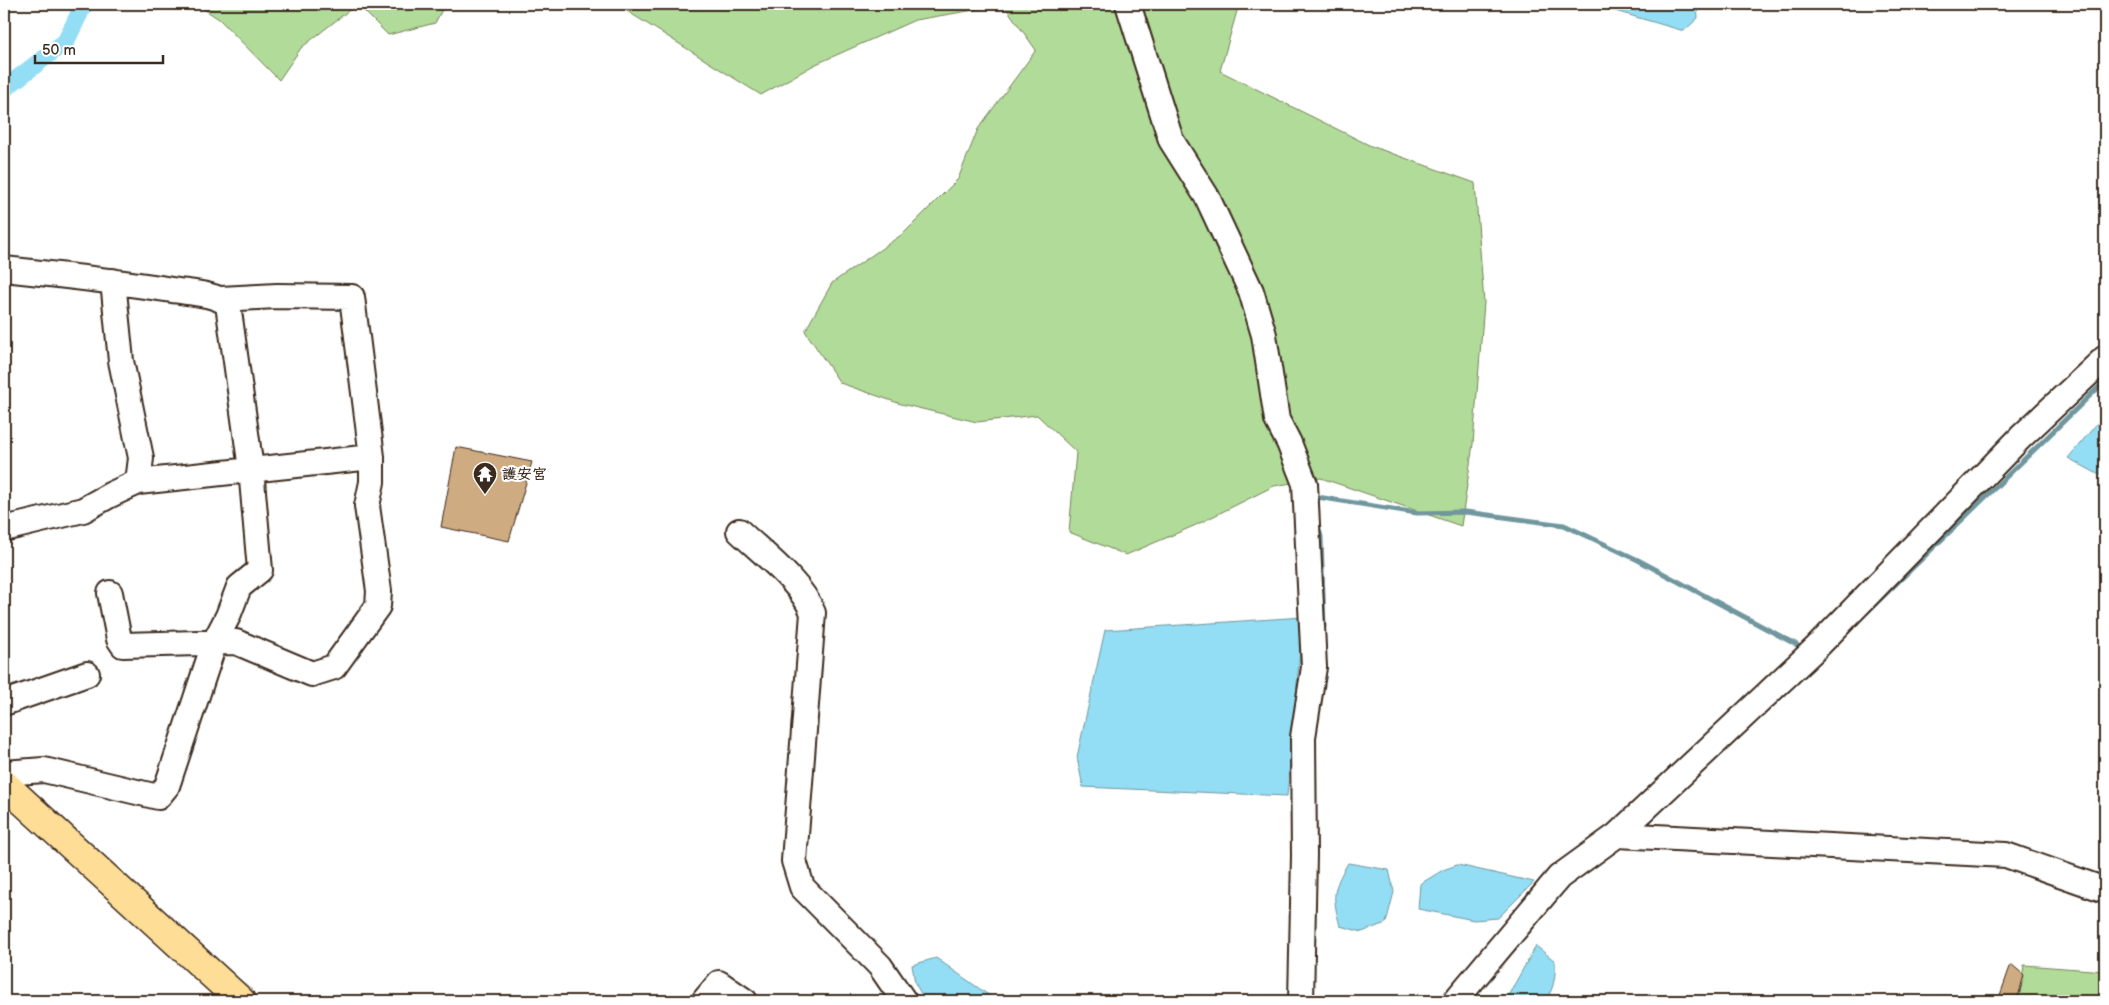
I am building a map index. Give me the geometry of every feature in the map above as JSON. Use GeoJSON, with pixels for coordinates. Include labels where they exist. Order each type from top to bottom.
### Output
{"type":"FeatureCollection","features":[{"type":"Feature","properties":{"kind":"main road"},"geometry":{"type":"LineString","coordinates":[[4,784],[241,1001]]}},
{"type":"Feature","properties":{"kind":"street"},"geometry":{"type":"LineString","coordinates":[[1128,4],[1171,140],[1207,198],[1251,291],[1264,335],[1277,420],[1289,443],[1305,484],[1314,667],[1303,736],[1304,855],[1301,1001]]}},
{"type":"Feature","properties":{"kind":"street"},"geometry":{"type":"LineString","coordinates":[[4,269],[113,281],[221,299],[277,296],[352,297],[372,457],[372,482],[367,506],[379,591],[378,606],[334,666],[312,674],[236,642],[215,641],[123,645],[119,639],[110,593]]}},
{"type":"Feature","properties":{"kind":"street"},"geometry":{"type":"LineString","coordinates":[[113,281],[121,361],[141,458],[138,482]]}},
{"type":"Feature","properties":{"kind":"street"},"geometry":{"type":"LineString","coordinates":[[4,773],[44,770],[158,796],[167,786],[215,641],[228,616],[239,587],[260,570],[251,469],[228,304],[221,299]]}},
{"type":"Feature","properties":{"kind":"street"},"geometry":{"type":"LineString","coordinates":[[1455,1001],[1559,877],[1617,835],[1815,649],[2021,437],[2105,358]]}},
{"type":"Feature","properties":{"kind":"street"},"geometry":{"type":"LineString","coordinates":[[4,529],[83,510],[138,482],[372,457]]}},
{"type":"Feature","properties":{"kind":"street"},"geometry":{"type":"LineString","coordinates":[[739,531],[800,589],[809,602],[813,613],[794,862],[802,887],[880,966],[904,1001]]}},
{"type":"Feature","properties":{"kind":"street"},"geometry":{"type":"LineString","coordinates":[[4,703],[87,674]]}},
{"type":"Feature","properties":{"kind":"street"},"geometry":{"type":"LineString","coordinates":[[1617,835],[2006,855],[2105,890]]}},
{"type":"Feature","properties":{"kind":"street"},"geometry":{"type":"LineString","coordinates":[[704,1001],[719,983],[745,1001]]}},
{"type":"Feature","properties":{"kind":"green space"},"geometry":{"type":"Polygon","coordinates":[[[196,4],[357,4],[301,48],[279,80],[219,19],[196,4]]]}},
{"type":"Feature","properties":{"kind":"green space"},"geometry":{"type":"Polygon","coordinates":[[[357,4],[445,4],[435,23],[388,35],[357,4]]]}},
{"type":"Feature","properties":{"kind":"green space"},"geometry":{"type":"Polygon","coordinates":[[[604,4],[1239,4],[1220,71],[1371,146],[1475,183],[1484,303],[1473,444],[1461,526],[1321,478],[1274,486],[1196,525],[1126,555],[1069,532],[1076,452],[1037,415],[977,422],[901,404],[840,383],[805,331],[832,283],[904,233],[958,179],[978,129],[1036,50],[1004,5],[915,20],[814,65],[761,95],[622,8],[604,4]]]}},
{"type":"Feature","properties":{"kind":"green space"},"geometry":{"type":"Polygon","coordinates":[[[2024,965],[2105,971],[2105,1001],[2019,1001],[2024,965]]]}},
{"type":"Feature","properties":{"kind":"water"},"geometry":{"type":"Polygon","coordinates":[[[1591,4],[1697,4],[1698,18],[1684,31],[1591,4]]]}},
{"type":"Feature","properties":{"kind":"water"},"geometry":{"type":"Polygon","coordinates":[[[2105,414],[2105,478],[2068,458],[2105,414]]]}},
{"type":"Feature","properties":{"kind":"water"},"geometry":{"type":"Polygon","coordinates":[[[1303,617],[1287,796],[1083,787],[1077,757],[1105,630],[1303,617]]]}},
{"type":"Feature","properties":{"kind":"water"},"geometry":{"type":"Polygon","coordinates":[[[1348,863],[1389,870],[1394,892],[1386,923],[1362,932],[1340,926],[1335,893],[1348,863]]]}},
{"type":"Feature","properties":{"kind":"water"},"geometry":{"type":"Polygon","coordinates":[[[1457,865],[1534,882],[1498,918],[1474,920],[1418,909],[1420,884],[1443,870],[1457,865]]]}},
{"type":"Feature","properties":{"kind":"water"},"geometry":{"type":"Polygon","coordinates":[[[1536,946],[1555,961],[1554,982],[1548,996],[1545,1001],[1505,1001],[1536,946]]]}},
{"type":"Feature","properties":{"kind":"water"},"geometry":{"type":"Polygon","coordinates":[[[936,958],[997,1001],[925,1001],[915,983],[912,965],[936,958]]]}},
{"type":"Feature","properties":{"kind":"building","name":"護安宮"},"geometry":{"type":"Polygon","coordinates":[[[456,447],[532,462],[509,541],[441,527],[456,447]]]}},
{"type":"Feature","properties":{"kind":"building"},"geometry":{"type":"Polygon","coordinates":[[[2011,964],[2024,975],[2017,1001],[1998,1001],[2011,964]]]}},
{"type":"Feature","properties":{"kind":"waterway"},"geometry":{"type":"LineString","coordinates":[[4,89],[66,41],[84,4]]}},
{"type":"Feature","properties":{"kind":"waterway"},"geometry":{"type":"LineString","coordinates":[[1141,4],[1143,15]]}},
{"type":"Feature","properties":{"kind":"waterway"},"geometry":{"type":"LineString","coordinates":[[1867,612],[2105,381]]}},
{"type":"Feature","properties":{"kind":"waterway"},"geometry":{"type":"LineString","coordinates":[[1311,496],[1417,513],[1466,512],[1564,525],[1638,560],[1797,645]]}},
{"type":"Feature","properties":{"kind":"waterway"},"geometry":{"type":"LineString","coordinates":[[1318,526],[1321,537],[1324,627]]}},
{"type":"Feature","properties":{"kind":"place","name":"護安宮"},"geometry":{"type":"Point","coordinates":[485,495]}}]}
